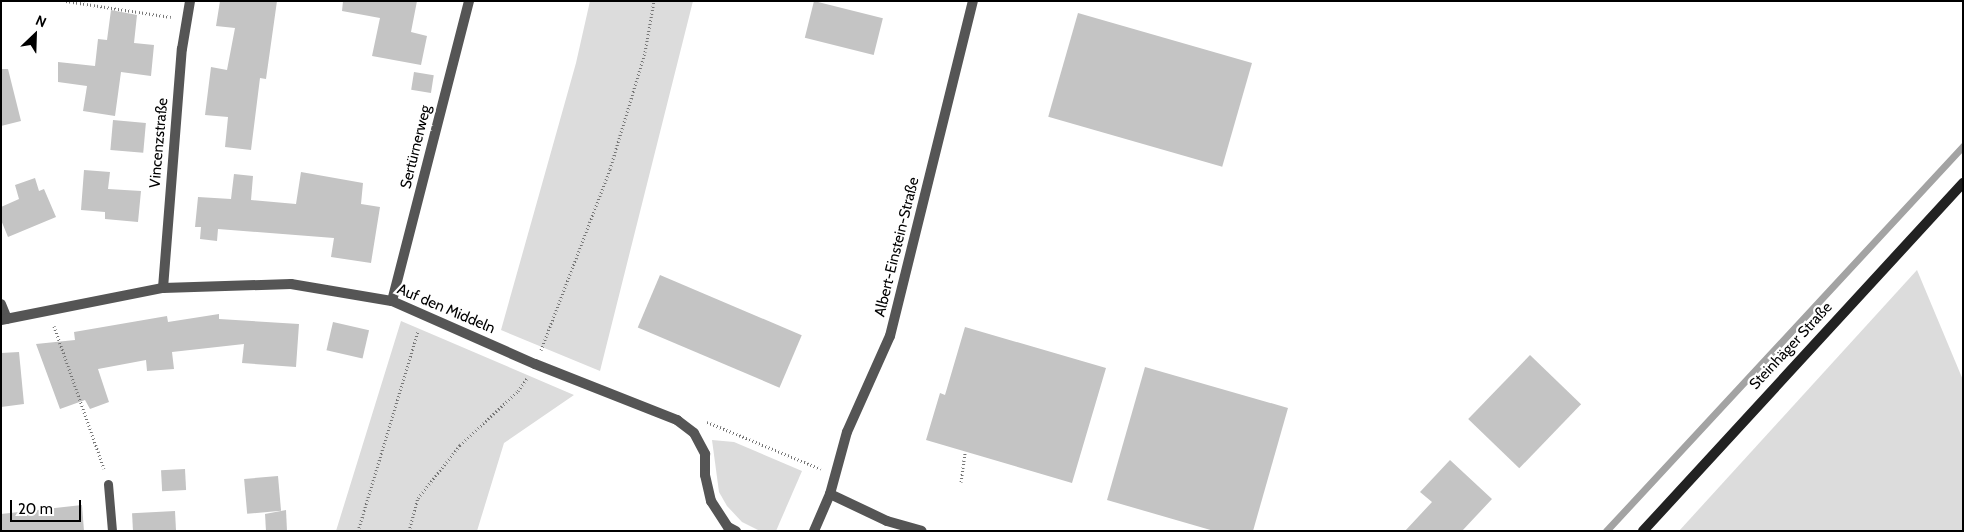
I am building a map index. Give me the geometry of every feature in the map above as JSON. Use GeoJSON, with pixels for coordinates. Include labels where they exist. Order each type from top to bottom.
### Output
{"type":"FeatureCollection","features":[{"type":"Feature","properties":{"kind":"main road","name":"Steinhäger Straße"},"geometry":{"type":"LineString","coordinates":[[1642,531],[1963,183]]}},
{"type":"Feature","properties":{"kind":"street","name":"Vincenzstraße"},"geometry":{"type":"LineString","coordinates":[[163,288],[182,49],[190,1]]}},
{"type":"Feature","properties":{"kind":"street","name":"Sertürnerweg"},"geometry":{"type":"LineString","coordinates":[[392,301],[469,1]]}},
{"type":"Feature","properties":{"kind":"street","name":"Albert-Einstein-Straße"},"geometry":{"type":"LineString","coordinates":[[814,531],[830,494],[846,432],[890,336],[973,1]]}},
{"type":"Feature","properties":{"kind":"street","name":"Auf den Middeln"},"geometry":{"type":"LineString","coordinates":[[4,320],[49,309],[163,288],[291,284],[392,301],[535,364],[676,420],[694,433],[705,454],[705,475],[711,501],[728,527],[736,531]]}},
{"type":"Feature","properties":{"kind":"street"},"geometry":{"type":"LineString","coordinates":[[1,304],[4,320]]}},
{"type":"Feature","properties":{"kind":"street"},"geometry":{"type":"LineString","coordinates":[[830,494],[887,521],[922,531]]}},
{"type":"Feature","properties":{"kind":"lane"},"geometry":{"type":"LineString","coordinates":[[108,484],[112,531]]}},
{"type":"Feature","properties":{"kind":"path"},"geometry":{"type":"LineString","coordinates":[[66,1],[187,19]]}},
{"type":"Feature","properties":{"kind":"path"},"geometry":{"type":"LineString","coordinates":[[409,531],[418,498],[460,445],[518,391],[535,364],[610,169],[645,52],[654,1]]}},
{"type":"Feature","properties":{"kind":"path"},"geometry":{"type":"LineString","coordinates":[[49,309],[108,484]]}},
{"type":"Feature","properties":{"kind":"path"},"geometry":{"type":"LineString","coordinates":[[358,531],[423,316]]}},
{"type":"Feature","properties":{"kind":"path"},"geometry":{"type":"LineString","coordinates":[[961,482],[965,452]]}},
{"type":"Feature","properties":{"kind":"shaded area"},"geometry":{"type":"Polygon","coordinates":[[[590,1],[693,1],[600,371],[501,330],[576,63],[590,1]]]}},
{"type":"Feature","properties":{"kind":"shaded area"},"geometry":{"type":"Polygon","coordinates":[[[1917,270],[1963,380],[1963,531],[1679,531],[1917,270]]]}},
{"type":"Feature","properties":{"kind":"shaded area"},"geometry":{"type":"Polygon","coordinates":[[[401,321],[574,395],[504,443],[477,531],[336,531],[401,321]]]}},
{"type":"Feature","properties":{"kind":"shaded area"},"geometry":{"type":"Polygon","coordinates":[[[712,440],[734,442],[802,471],[776,531],[760,531],[742,522],[727,506],[719,492],[712,440]]]}},
{"type":"Feature","properties":{"kind":"building"},"geometry":{"type":"Polygon","coordinates":[[[220,1],[277,1],[266,79],[260,78],[251,150],[225,147],[228,117],[205,115],[211,67],[227,70],[235,28],[216,26],[220,1]]]}},
{"type":"Feature","properties":{"kind":"building"},"geometry":{"type":"Polygon","coordinates":[[[343,1],[417,1],[411,32],[427,36],[421,65],[372,56],[380,18],[342,11],[343,1]]]}},
{"type":"Feature","properties":{"kind":"building"},"geometry":{"type":"Polygon","coordinates":[[[814,1],[883,18],[874,55],[805,38],[814,1]]]}},
{"type":"Feature","properties":{"kind":"building"},"geometry":{"type":"Polygon","coordinates":[[[111,10],[137,15],[134,43],[154,45],[151,76],[121,72],[115,116],[83,111],[87,86],[58,82],[58,62],[95,66],[98,39],[107,40],[111,10]]]}},
{"type":"Feature","properties":{"kind":"building"},"geometry":{"type":"Polygon","coordinates":[[[1078,13],[1252,63],[1222,167],[1048,117],[1078,13]]]}},
{"type":"Feature","properties":{"kind":"building"},"geometry":{"type":"Polygon","coordinates":[[[1,69],[8,69],[21,121],[1,126],[1,69]]]}},
{"type":"Feature","properties":{"kind":"building"},"geometry":{"type":"Polygon","coordinates":[[[414,72],[434,75],[431,93],[411,90],[414,72]]]}},
{"type":"Feature","properties":{"kind":"building"},"geometry":{"type":"Polygon","coordinates":[[[113,120],[146,123],[143,153],[110,150],[113,120]]]}},
{"type":"Feature","properties":{"kind":"building"},"geometry":{"type":"Polygon","coordinates":[[[84,170],[110,172],[108,189],[141,191],[138,222],[105,219],[105,212],[81,210],[84,170]]]}},
{"type":"Feature","properties":{"kind":"building"},"geometry":{"type":"Polygon","coordinates":[[[301,172],[363,183],[361,204],[380,207],[371,263],[331,257],[334,238],[218,229],[217,241],[200,239],[201,227],[195,227],[198,197],[231,199],[234,174],[253,176],[251,200],[296,204],[301,172]]]}},
{"type":"Feature","properties":{"kind":"building"},"geometry":{"type":"Polygon","coordinates":[[[35,178],[39,191],[44,189],[56,217],[8,237],[1,220],[1,207],[19,199],[15,185],[35,178]]]}},
{"type":"Feature","properties":{"kind":"building"},"geometry":{"type":"Polygon","coordinates":[[[660,275],[802,335],[779,388],[638,327],[660,275]]]}},
{"type":"Feature","properties":{"kind":"building"},"geometry":{"type":"Polygon","coordinates":[[[219,314],[219,319],[299,324],[296,367],[242,363],[244,344],[172,352],[174,369],[147,371],[146,360],[98,369],[109,402],[90,409],[85,400],[60,409],[36,344],[75,340],[74,332],[167,316],[168,322],[219,314]]]}},
{"type":"Feature","properties":{"kind":"building"},"geometry":{"type":"Polygon","coordinates":[[[333,322],[369,330],[363,359],[326,350],[333,322]]]}},
{"type":"Feature","properties":{"kind":"building"},"geometry":{"type":"Polygon","coordinates":[[[965,327],[1106,368],[1072,483],[926,440],[940,393],[945,395],[965,327]]]}},
{"type":"Feature","properties":{"kind":"building"},"geometry":{"type":"Polygon","coordinates":[[[19,352],[24,404],[1,407],[1,353],[19,352]]]}},
{"type":"Feature","properties":{"kind":"building"},"geometry":{"type":"Polygon","coordinates":[[[1530,355],[1581,404],[1519,468],[1468,419],[1530,355]]]}},
{"type":"Feature","properties":{"kind":"building"},"geometry":{"type":"Polygon","coordinates":[[[1145,367],[1288,408],[1253,531],[1214,531],[1107,500],[1145,367]]]}},
{"type":"Feature","properties":{"kind":"building"},"geometry":{"type":"Polygon","coordinates":[[[1450,460],[1492,499],[1462,531],[1405,531],[1432,502],[1420,492],[1450,460]]]}},
{"type":"Feature","properties":{"kind":"building"},"geometry":{"type":"Polygon","coordinates":[[[185,469],[186,490],[162,491],[161,470],[185,469]]]}},
{"type":"Feature","properties":{"kind":"building"},"geometry":{"type":"Polygon","coordinates":[[[278,476],[281,511],[247,514],[244,479],[278,476]]]}},
{"type":"Feature","properties":{"kind":"building"},"geometry":{"type":"Polygon","coordinates":[[[82,505],[84,531],[1,531],[1,514],[82,505]]]}},
{"type":"Feature","properties":{"kind":"building"},"geometry":{"type":"Polygon","coordinates":[[[286,510],[287,531],[266,531],[265,514],[286,510]]]}},
{"type":"Feature","properties":{"kind":"building"},"geometry":{"type":"Polygon","coordinates":[[[175,511],[176,531],[133,531],[132,513],[175,511]]]}},
{"type":"Feature","properties":{"kind":"waterway"},"geometry":{"type":"LineString","coordinates":[[1606,531],[1963,146]]}}]}
